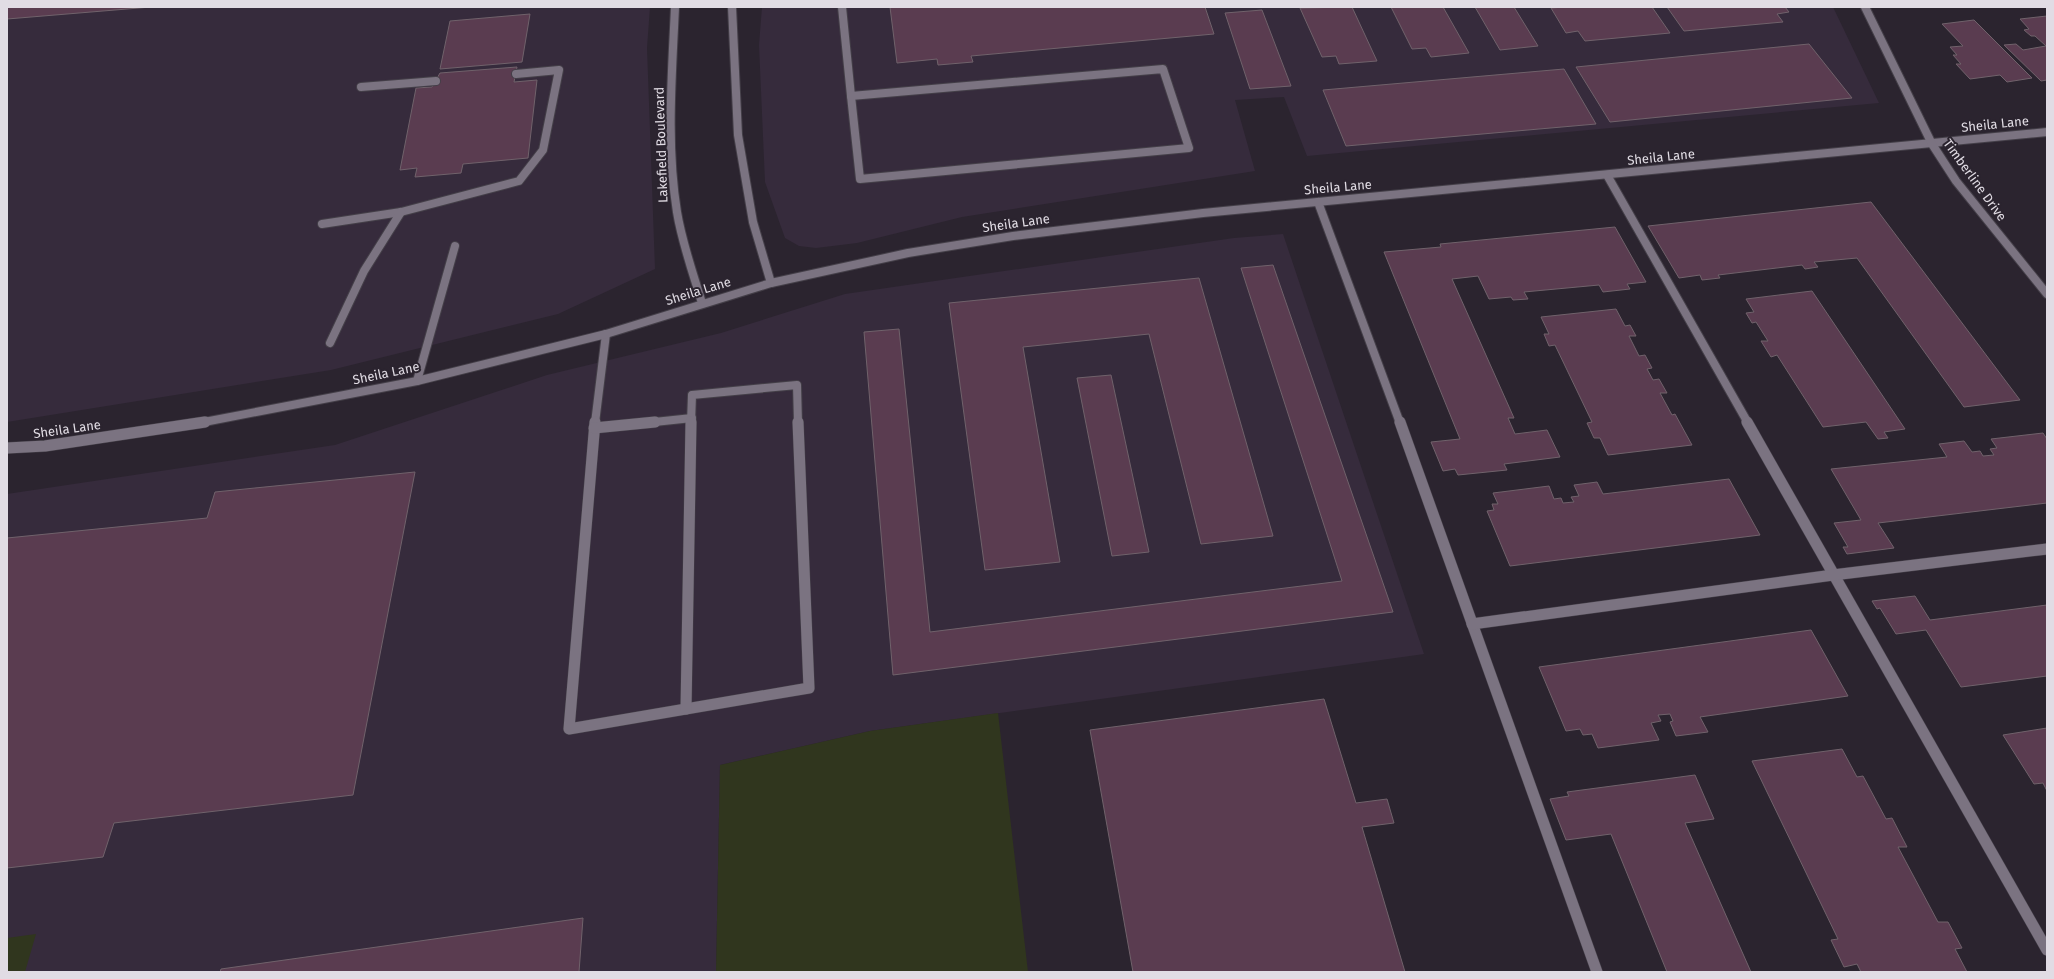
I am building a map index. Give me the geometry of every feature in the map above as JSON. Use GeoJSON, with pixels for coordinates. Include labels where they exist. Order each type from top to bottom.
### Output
{"type":"FeatureCollection","features":[{"type":"Feature","properties":{"kind":"street","name":"Lakefield Boulevard"},"geometry":{"type":"LineString","coordinates":[[675,7],[671,118],[672,160],[677,212],[702,303]]}},
{"type":"Feature","properties":{"kind":"street"},"geometry":{"type":"LineString","coordinates":[[732,7],[739,142],[753,222],[771,283]]}},
{"type":"Feature","properties":{"kind":"street"},"geometry":{"type":"LineString","coordinates":[[842,7],[851,96],[860,179],[1189,148],[1163,69],[851,96]]}},
{"type":"Feature","properties":{"kind":"street","name":"Timberline Drive"},"geometry":{"type":"LineString","coordinates":[[1865,7],[1932,144],[1956,181],[2047,294]]}},
{"type":"Feature","properties":{"kind":"street"},"geometry":{"type":"LineString","coordinates":[[322,224],[401,212],[519,181],[544,150],[559,70],[516,74]]}},
{"type":"Feature","properties":{"kind":"street"},"geometry":{"type":"LineString","coordinates":[[361,88],[436,81]]}},
{"type":"Feature","properties":{"kind":"street","name":"Sheila Lane"},"geometry":{"type":"LineString","coordinates":[[7,448],[45,446],[198,423],[417,381],[606,334],[702,303],[771,283],[908,253],[1013,236],[1203,213],[2047,132]]}},
{"type":"Feature","properties":{"kind":"street"},"geometry":{"type":"LineString","coordinates":[[1607,175],[2047,950]]}},
{"type":"Feature","properties":{"kind":"street"},"geometry":{"type":"LineString","coordinates":[[1318,202],[1393,402],[1597,972]]}},
{"type":"Feature","properties":{"kind":"street"},"geometry":{"type":"LineString","coordinates":[[330,343],[364,271],[401,212]]}},
{"type":"Feature","properties":{"kind":"street"},"geometry":{"type":"LineString","coordinates":[[417,381],[455,246]]}},
{"type":"Feature","properties":{"kind":"street"},"geometry":{"type":"LineString","coordinates":[[606,334],[594,428],[569,729],[809,688],[797,386],[692,395],[686,709]]}},
{"type":"Feature","properties":{"kind":"street"},"geometry":{"type":"LineString","coordinates":[[594,428],[692,418]]}},
{"type":"Feature","properties":{"kind":"street"},"geometry":{"type":"LineString","coordinates":[[1472,624],[1833,575],[2047,549]]}},
{"type":"Feature","properties":{"kind":"shaded area"},"geometry":{"type":"Polygon","coordinates":[[[7,7],[650,7],[647,48],[655,269],[558,314],[331,370],[7,422],[7,7]]]}},
{"type":"Feature","properties":{"kind":"shaded area"},"geometry":{"type":"Polygon","coordinates":[[[762,7],[1833,7],[1879,103],[1307,156],[1284,97],[1235,100],[1255,171],[962,217],[857,243],[816,248],[799,246],[785,238],[765,182],[759,45],[762,7]]]}},
{"type":"Feature","properties":{"kind":"shaded area"},"geometry":{"type":"Polygon","coordinates":[[[1283,234],[1424,654],[870,731],[720,765],[716,972],[7,972],[7,494],[335,445],[547,375],[721,333],[845,294],[1234,238],[1283,234]]]}},
{"type":"Feature","properties":{"kind":"green space"},"geometry":{"type":"Polygon","coordinates":[[[998,713],[1028,972],[716,972],[720,765],[870,731],[998,713]]]}},
{"type":"Feature","properties":{"kind":"green space"},"geometry":{"type":"Polygon","coordinates":[[[36,934],[25,972],[7,972],[7,938],[36,934]]]}},
{"type":"Feature","properties":{"kind":"building"},"geometry":{"type":"Polygon","coordinates":[[[7,7],[151,7],[7,19],[7,7]]]}},
{"type":"Feature","properties":{"kind":"building"},"geometry":{"type":"Polygon","coordinates":[[[890,7],[1205,7],[1214,34],[971,56],[973,62],[938,65],[937,59],[897,63],[890,7]]]}},
{"type":"Feature","properties":{"kind":"building"},"geometry":{"type":"Polygon","coordinates":[[[1352,7],[1377,61],[1339,64],[1336,56],[1322,57],[1300,8],[1352,7]]]}},
{"type":"Feature","properties":{"kind":"building"},"geometry":{"type":"Polygon","coordinates":[[[1391,7],[1443,7],[1469,53],[1431,57],[1426,48],[1412,49],[1391,7]]]}},
{"type":"Feature","properties":{"kind":"building"},"geometry":{"type":"Polygon","coordinates":[[[1475,7],[1514,7],[1538,46],[1500,50],[1475,7]]]}},
{"type":"Feature","properties":{"kind":"building"},"geometry":{"type":"Polygon","coordinates":[[[1652,7],[1670,33],[1585,41],[1578,31],[1566,33],[1551,8],[1652,7]]]}},
{"type":"Feature","properties":{"kind":"building"},"geometry":{"type":"Polygon","coordinates":[[[1667,7],[1785,7],[1789,12],[1777,14],[1783,22],[1684,31],[1667,7]]]}},
{"type":"Feature","properties":{"kind":"building"},"geometry":{"type":"Polygon","coordinates":[[[1262,10],[1291,86],[1250,89],[1225,13],[1262,10]]]}},
{"type":"Feature","properties":{"kind":"building"},"geometry":{"type":"Polygon","coordinates":[[[530,14],[522,62],[440,69],[450,21],[530,14]]]}},
{"type":"Feature","properties":{"kind":"building"},"geometry":{"type":"Polygon","coordinates":[[[2047,16],[2047,80],[2041,81],[2004,45],[2016,44],[2023,50],[2046,46],[2035,36],[2031,36],[2024,30],[2029,29],[2020,19],[2047,16]]]}},
{"type":"Feature","properties":{"kind":"building"},"geometry":{"type":"Polygon","coordinates":[[[1974,20],[2032,78],[2007,82],[2000,75],[1970,79],[1956,64],[1961,64],[1953,55],[1957,55],[1950,47],[1963,46],[1942,24],[1974,20]]]}},
{"type":"Feature","properties":{"kind":"building"},"geometry":{"type":"Polygon","coordinates":[[[1809,44],[1852,98],[1610,122],[1576,67],[1809,44]]]}},
{"type":"Feature","properties":{"kind":"building"},"geometry":{"type":"Polygon","coordinates":[[[517,67],[514,82],[537,80],[528,158],[463,164],[461,173],[415,177],[417,168],[400,170],[416,88],[432,87],[440,73],[517,67]]]}},
{"type":"Feature","properties":{"kind":"building"},"geometry":{"type":"Polygon","coordinates":[[[1564,69],[1596,124],[1346,146],[1323,90],[1564,69]]]}},
{"type":"Feature","properties":{"kind":"building"},"geometry":{"type":"Polygon","coordinates":[[[1871,202],[2020,400],[1964,407],[1857,258],[1814,262],[1818,267],[1805,269],[1802,265],[1718,275],[1720,278],[1702,280],[1700,275],[1679,278],[1648,226],[1871,202]]]}},
{"type":"Feature","properties":{"kind":"building"},"geometry":{"type":"Polygon","coordinates":[[[1615,227],[1646,282],[1627,284],[1630,289],[1603,292],[1599,285],[1524,292],[1528,299],[1513,300],[1511,297],[1489,299],[1478,276],[1452,279],[1514,418],[1508,418],[1515,434],[1547,430],[1560,457],[1504,464],[1507,470],[1458,475],[1455,469],[1443,471],[1431,442],[1460,439],[1384,252],[1441,247],[1440,244],[1615,227]]]}},
{"type":"Feature","properties":{"kind":"building"},"geometry":{"type":"Polygon","coordinates":[[[1273,265],[1393,612],[893,675],[864,332],[899,329],[930,632],[1342,581],[1241,268],[1273,265]]]}},
{"type":"Feature","properties":{"kind":"building"},"geometry":{"type":"Polygon","coordinates":[[[1199,278],[1273,536],[1201,544],[1149,334],[1023,347],[1060,562],[985,570],[949,303],[1199,278]]]}},
{"type":"Feature","properties":{"kind":"building"},"geometry":{"type":"Polygon","coordinates":[[[1812,291],[1905,429],[1884,432],[1888,438],[1878,439],[1866,422],[1823,427],[1777,355],[1771,357],[1761,341],[1768,341],[1756,322],[1752,323],[1746,313],[1754,312],[1746,299],[1812,291]]]}},
{"type":"Feature","properties":{"kind":"building"},"geometry":{"type":"Polygon","coordinates":[[[1616,309],[1625,326],[1630,325],[1636,336],[1629,336],[1639,356],[1645,355],[1652,368],[1647,369],[1653,380],[1659,379],[1667,393],[1660,393],[1672,415],[1675,414],[1692,445],[1608,455],[1600,438],[1594,438],[1587,423],[1592,422],[1555,345],[1549,346],[1544,334],[1549,334],[1541,317],[1616,309]]]}},
{"type":"Feature","properties":{"kind":"building"},"geometry":{"type":"Polygon","coordinates":[[[1111,375],[1149,552],[1112,556],[1077,378],[1111,375]]]}},
{"type":"Feature","properties":{"kind":"building"},"geometry":{"type":"Polygon","coordinates":[[[2043,433],[2047,439],[2047,503],[1878,523],[1894,548],[1847,554],[1843,547],[1848,547],[1834,523],[1861,520],[1831,469],[1947,457],[1939,444],[1964,441],[1972,452],[1980,451],[1983,456],[1994,455],[1990,449],[1997,448],[1991,439],[2043,433]]]}},
{"type":"Feature","properties":{"kind":"building"},"geometry":{"type":"Polygon","coordinates":[[[415,472],[353,795],[114,823],[103,857],[7,868],[7,538],[207,518],[215,492],[415,472]]]}},
{"type":"Feature","properties":{"kind":"building"},"geometry":{"type":"Polygon","coordinates":[[[1729,479],[1760,535],[1510,566],[1487,511],[1494,510],[1492,504],[1498,504],[1493,493],[1549,486],[1554,499],[1561,498],[1563,503],[1574,502],[1571,497],[1579,496],[1574,485],[1597,482],[1603,494],[1729,479]]]}},
{"type":"Feature","properties":{"kind":"building"},"geometry":{"type":"Polygon","coordinates":[[[1915,596],[1930,620],[2047,605],[2047,676],[1961,687],[1926,630],[1896,634],[1880,608],[1877,609],[1872,601],[1915,596]]]}},
{"type":"Feature","properties":{"kind":"building"},"geometry":{"type":"Polygon","coordinates":[[[1811,630],[1848,696],[1700,717],[1708,732],[1676,736],[1670,722],[1673,721],[1670,714],[1658,715],[1661,721],[1651,723],[1659,740],[1598,748],[1592,734],[1583,735],[1580,729],[1566,731],[1539,667],[1811,630]]]}},
{"type":"Feature","properties":{"kind":"building"},"geometry":{"type":"Polygon","coordinates":[[[1324,699],[1356,803],[1387,799],[1394,823],[1362,827],[1405,972],[1133,972],[1090,730],[1324,699]]]}},
{"type":"Feature","properties":{"kind":"building"},"geometry":{"type":"Polygon","coordinates":[[[2047,728],[2047,791],[2043,783],[2034,784],[2003,735],[2047,728]]]}},
{"type":"Feature","properties":{"kind":"building"},"geometry":{"type":"Polygon","coordinates":[[[1842,749],[1857,777],[1863,776],[1886,819],[1892,818],[1907,847],[1898,847],[1938,922],[1948,922],[1962,948],[1955,949],[1967,972],[1861,972],[1857,964],[1844,967],[1831,940],[1838,939],[1752,761],[1842,749]]]}},
{"type":"Feature","properties":{"kind":"building"},"geometry":{"type":"Polygon","coordinates":[[[1695,775],[1714,819],[1685,823],[1751,972],[1667,972],[1611,834],[1566,840],[1550,799],[1569,796],[1567,792],[1695,775]]]}},
{"type":"Feature","properties":{"kind":"building"},"geometry":{"type":"Polygon","coordinates":[[[583,918],[579,972],[220,972],[221,969],[583,918]]]}}]}
